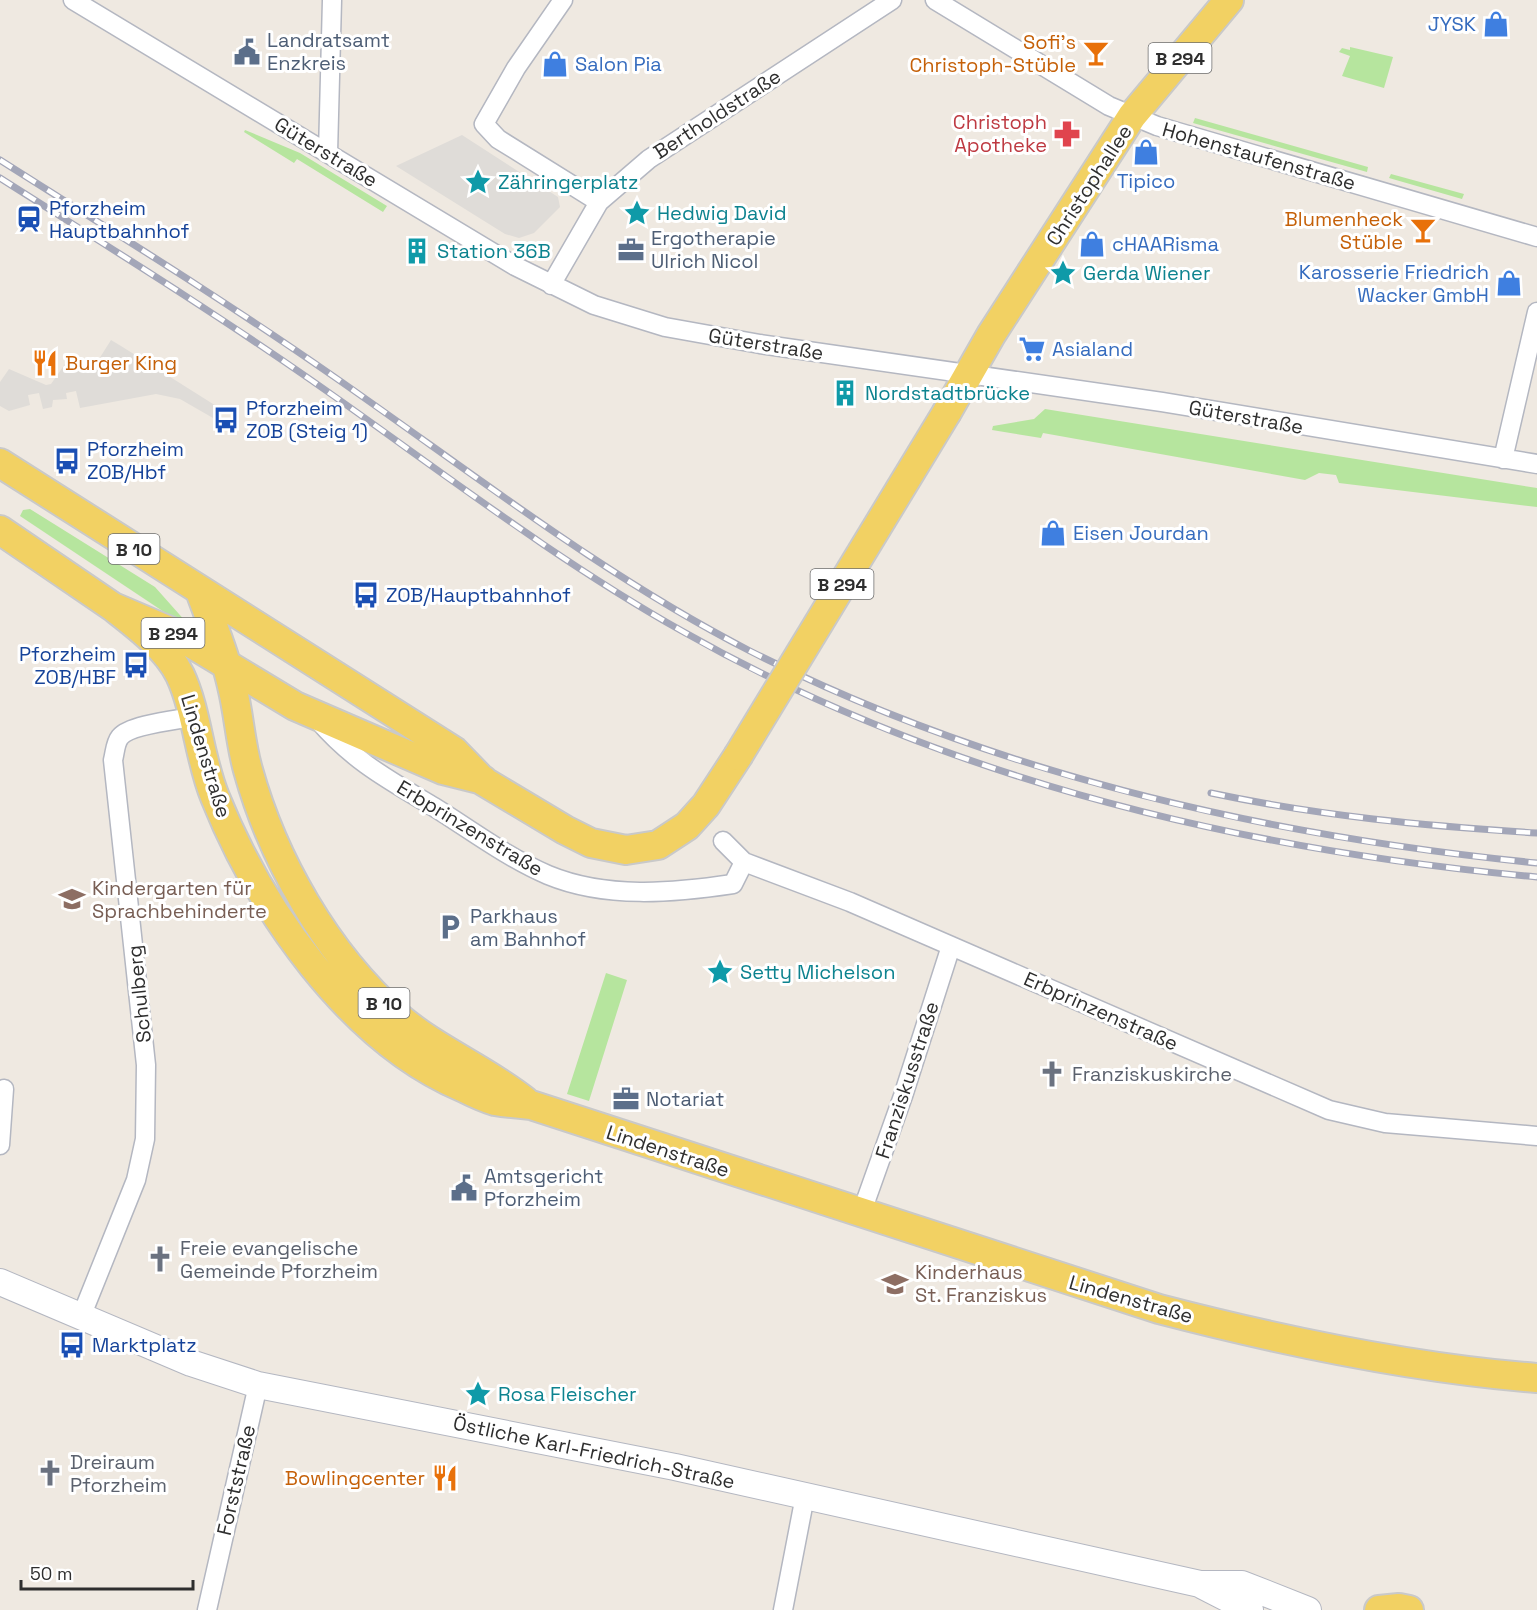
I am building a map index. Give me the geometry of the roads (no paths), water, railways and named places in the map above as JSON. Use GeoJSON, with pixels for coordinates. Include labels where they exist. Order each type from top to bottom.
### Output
{"type":"FeatureCollection","features":[{"type":"Feature","properties":{"kind":"main road","name":"Christophallee"},"geometry":{"type":"LineString","coordinates":[[483,781],[578,838],[609,848],[626,850],[658,845],[687,826],[706,805],[947,412],[967,375],[1132,116],[1229,0]]}},
{"type":"Feature","properties":{"kind":"main road","name":"B 10"},"geometry":{"type":"LineString","coordinates":[[0,463],[14,483],[200,591],[228,667]]}},
{"type":"Feature","properties":{"kind":"main road","name":"B 10"},"geometry":{"type":"LineString","coordinates":[[0,530],[113,607]]}},
{"type":"Feature","properties":{"kind":"main road","name":"B 294"},"geometry":{"type":"LineString","coordinates":[[200,591],[454,751],[483,781]]}},
{"type":"Feature","properties":{"kind":"main road","name":"B 294"},"geometry":{"type":"LineString","coordinates":[[113,607],[174,633],[295,705],[400,749],[443,770],[483,781]]}},
{"type":"Feature","properties":{"kind":"main road","name":"Lindenstraße"},"geometry":{"type":"LineString","coordinates":[[113,607],[174,665],[185,687],[211,787],[237,848],[292,936],[340,998],[381,1038],[423,1068],[494,1101],[531,1105],[1116,1296],[1201,1320],[1402,1361],[1537,1378]]}},
{"type":"Feature","properties":{"kind":"main road","name":"Lindenstraße"},"geometry":{"type":"LineString","coordinates":[[228,667],[242,747],[255,792],[281,856],[326,933],[355,972],[384,1004],[412,1027],[467,1065],[504,1084],[531,1105]]}},
{"type":"Feature","properties":{"kind":"main road","name":"B 294"},"geometry":{"type":"LineString","coordinates":[[295,705],[301,698],[322,692],[328,684],[326,671]]}},
{"type":"Feature","properties":{"kind":"main road"},"geometry":{"type":"LineString","coordinates":[[242,747],[245,730],[255,709],[264,703],[295,705]]}},
{"type":"Feature","properties":{"kind":"main road","name":"Östliche Karl-Friedrich-Straße"},"geometry":{"type":"LineString","coordinates":[[0,1282],[191,1363],[258,1385],[675,1467],[1200,1584],[1242,1584],[1308,1610]]}},
{"type":"Feature","properties":{"kind":"main road","name":"Östliche Karl-Friedrich-Straße"},"geometry":{"type":"LineString","coordinates":[[1200,1584],[1250,1610]]}},
{"type":"Feature","properties":{"kind":"main road"},"geometry":{"type":"LineString","coordinates":[[1379,1610],[1409,1610]]}},
{"type":"Feature","properties":{"kind":"street","name":"Güterstraße"},"geometry":{"type":"LineString","coordinates":[[74,0],[551,285],[609,310],[665,327],[760,344],[1153,400],[1537,464]]}},
{"type":"Feature","properties":{"kind":"street"},"geometry":{"type":"LineString","coordinates":[[328,153],[332,0]]}},
{"type":"Feature","properties":{"kind":"street"},"geometry":{"type":"LineString","coordinates":[[563,0],[516,68],[484,124],[498,139],[599,202]]}},
{"type":"Feature","properties":{"kind":"street","name":"Bertholdstraße"},"geometry":{"type":"LineString","coordinates":[[551,285],[599,202],[649,159],[892,0]]}},
{"type":"Feature","properties":{"kind":"street","name":"Hohenstaufenstraße"},"geometry":{"type":"LineString","coordinates":[[935,0],[1109,106],[1132,116],[1186,136],[1537,237]]}},
{"type":"Feature","properties":{"kind":"street"},"geometry":{"type":"LineString","coordinates":[[1503,459],[1537,312]]}},
{"type":"Feature","properties":{"kind":"street","name":"Erbprinzenstraße"},"geometry":{"type":"LineString","coordinates":[[295,705],[358,761],[532,867],[564,880],[588,886],[640,892],[688,890],[733,884],[744,862]]}},
{"type":"Feature","properties":{"kind":"street","name":"Schulberg"},"geometry":{"type":"LineString","coordinates":[[81,1317],[136,1180],[146,1139],[146,1065],[113,760],[120,736],[130,730],[192,717]]}},
{"type":"Feature","properties":{"kind":"street","name":"Erbprinzenstraße"},"geometry":{"type":"LineString","coordinates":[[723,841],[744,862],[796,880],[1329,1110],[1385,1123],[1537,1136]]}},
{"type":"Feature","properties":{"kind":"street","name":"Franziskusstraße"},"geometry":{"type":"LineString","coordinates":[[861,1214],[903,1096],[951,946]]}},
{"type":"Feature","properties":{"kind":"street"},"geometry":{"type":"LineString","coordinates":[[0,1145],[4,1089]]}},
{"type":"Feature","properties":{"kind":"street","name":"Forststraße"},"geometry":{"type":"LineString","coordinates":[[207,1610],[258,1385]]}},
{"type":"Feature","properties":{"kind":"street"},"geometry":{"type":"LineString","coordinates":[[783,1610],[805,1496]]}},
{"type":"Feature","properties":{"kind":"railway"},"geometry":{"type":"LineString","coordinates":[[0,160],[251,320],[589,556],[695,621],[750,651],[843,695],[938,733],[1035,765],[1134,793],[1233,817],[1334,836],[1537,863]]}},
{"type":"Feature","properties":{"kind":"railway"},"geometry":{"type":"LineString","coordinates":[[0,178],[273,354],[586,573],[682,631],[781,683],[884,728],[989,767],[1096,799],[1205,826],[1315,848],[1426,865],[1537,877]]}},
{"type":"Feature","properties":{"kind":"railway"},"geometry":{"type":"LineString","coordinates":[[1211,793],[1292,808],[1373,819],[1537,833]]}},
{"type":"Feature","properties":{"kind":"place","name":"JYSK"},"geometry":{"type":"Point","coordinates":[1496,24]}},
{"type":"Feature","properties":{"kind":"place","name":"Landratsamt Enzkreis"},"geometry":{"type":"Point","coordinates":[247,52]}},
{"type":"Feature","properties":{"kind":"place","name":"Sofi's Christoph-Stüble"},"geometry":{"type":"Point","coordinates":[1096,53]}},
{"type":"Feature","properties":{"kind":"place","name":"Salon Pia"},"geometry":{"type":"Point","coordinates":[555,64]}},
{"type":"Feature","properties":{"kind":"place","name":"Christoph Apotheke"},"geometry":{"type":"Point","coordinates":[1067,134]}},
{"type":"Feature","properties":{"kind":"place","name":"Tipico"},"geometry":{"type":"Point","coordinates":[1146,152]}},
{"type":"Feature","properties":{"kind":"place","name":"Zähringerplatz"},"geometry":{"type":"Point","coordinates":[478,182]}},
{"type":"Feature","properties":{"kind":"place","name":"Hedwig David"},"geometry":{"type":"Point","coordinates":[637,213]}},
{"type":"Feature","properties":{"kind":"place","name":"Pforzheim Hauptbahnhof"},"geometry":{"type":"Point","coordinates":[29,219]}},
{"type":"Feature","properties":{"kind":"place","name":"Blumenheck Stüble"},"geometry":{"type":"Point","coordinates":[1423,230]}},
{"type":"Feature","properties":{"kind":"place","name":"cHAARisma"},"geometry":{"type":"Point","coordinates":[1092,244]}},
{"type":"Feature","properties":{"kind":"place","name":"Ergotherapie Ulrich Nicol"},"geometry":{"type":"Point","coordinates":[631,250]}},
{"type":"Feature","properties":{"kind":"place","name":"Station 36B"},"geometry":{"type":"Point","coordinates":[417,251]}},
{"type":"Feature","properties":{"kind":"place","name":"Gerda Wiener"},"geometry":{"type":"Point","coordinates":[1063,273]}},
{"type":"Feature","properties":{"kind":"place","name":"Karosserie Friedrich Wacker GmbH"},"geometry":{"type":"Point","coordinates":[1509,283]}},
{"type":"Feature","properties":{"kind":"place","name":"Asialand"},"geometry":{"type":"Point","coordinates":[1032,349]}},
{"type":"Feature","properties":{"kind":"place","name":"Burger King"},"geometry":{"type":"Point","coordinates":[45,363]}},
{"type":"Feature","properties":{"kind":"place","name":"Nordstadtbrücke"},"geometry":{"type":"Point","coordinates":[845,393]}},
{"type":"Feature","properties":{"kind":"place","name":"Pforzheim ZOB (Steig 1)"},"geometry":{"type":"Point","coordinates":[226,420]}},
{"type":"Feature","properties":{"kind":"place","name":"Pforzheim ZOB/Hbf"},"geometry":{"type":"Point","coordinates":[67,461]}},
{"type":"Feature","properties":{"kind":"place","name":"Eisen Jourdan"},"geometry":{"type":"Point","coordinates":[1053,533]}},
{"type":"Feature","properties":{"kind":"place","name":"ZOB/Hauptbahnhof"},"geometry":{"type":"Point","coordinates":[366,595]}},
{"type":"Feature","properties":{"kind":"place","name":"Pforzheim ZOB/HBF"},"geometry":{"type":"Point","coordinates":[136,665]}},
{"type":"Feature","properties":{"kind":"place","name":"Kindergarten für Sprachbehinderte"},"geometry":{"type":"Point","coordinates":[72,899]}},
{"type":"Feature","properties":{"kind":"place","name":"Parkhaus am Bahnhof"},"geometry":{"type":"Point","coordinates":[450,927]}},
{"type":"Feature","properties":{"kind":"place","name":"Setty Michelson"},"geometry":{"type":"Point","coordinates":[720,972]}},
{"type":"Feature","properties":{"kind":"place","name":"Franziskuskirche"},"geometry":{"type":"Point","coordinates":[1052,1074]}},
{"type":"Feature","properties":{"kind":"place","name":"Notariat"},"geometry":{"type":"Point","coordinates":[626,1099]}},
{"type":"Feature","properties":{"kind":"place","name":"Amtsgericht Pforzheim"},"geometry":{"type":"Point","coordinates":[464,1188]}},
{"type":"Feature","properties":{"kind":"place","name":"Freie evangelische Gemeinde Pforzheim"},"geometry":{"type":"Point","coordinates":[160,1259]}},
{"type":"Feature","properties":{"kind":"place","name":"Kinderhaus St. Franziskus"},"geometry":{"type":"Point","coordinates":[895,1284]}},
{"type":"Feature","properties":{"kind":"place","name":"Marktplatz"},"geometry":{"type":"Point","coordinates":[72,1345]}},
{"type":"Feature","properties":{"kind":"place","name":"Rosa Fleischer"},"geometry":{"type":"Point","coordinates":[478,1394]}},
{"type":"Feature","properties":{"kind":"place","name":"Dreiraum Pforzheim"},"geometry":{"type":"Point","coordinates":[50,1473]}},
{"type":"Feature","properties":{"kind":"place","name":"Bowlingcenter"},"geometry":{"type":"Point","coordinates":[445,1478]}}]}
